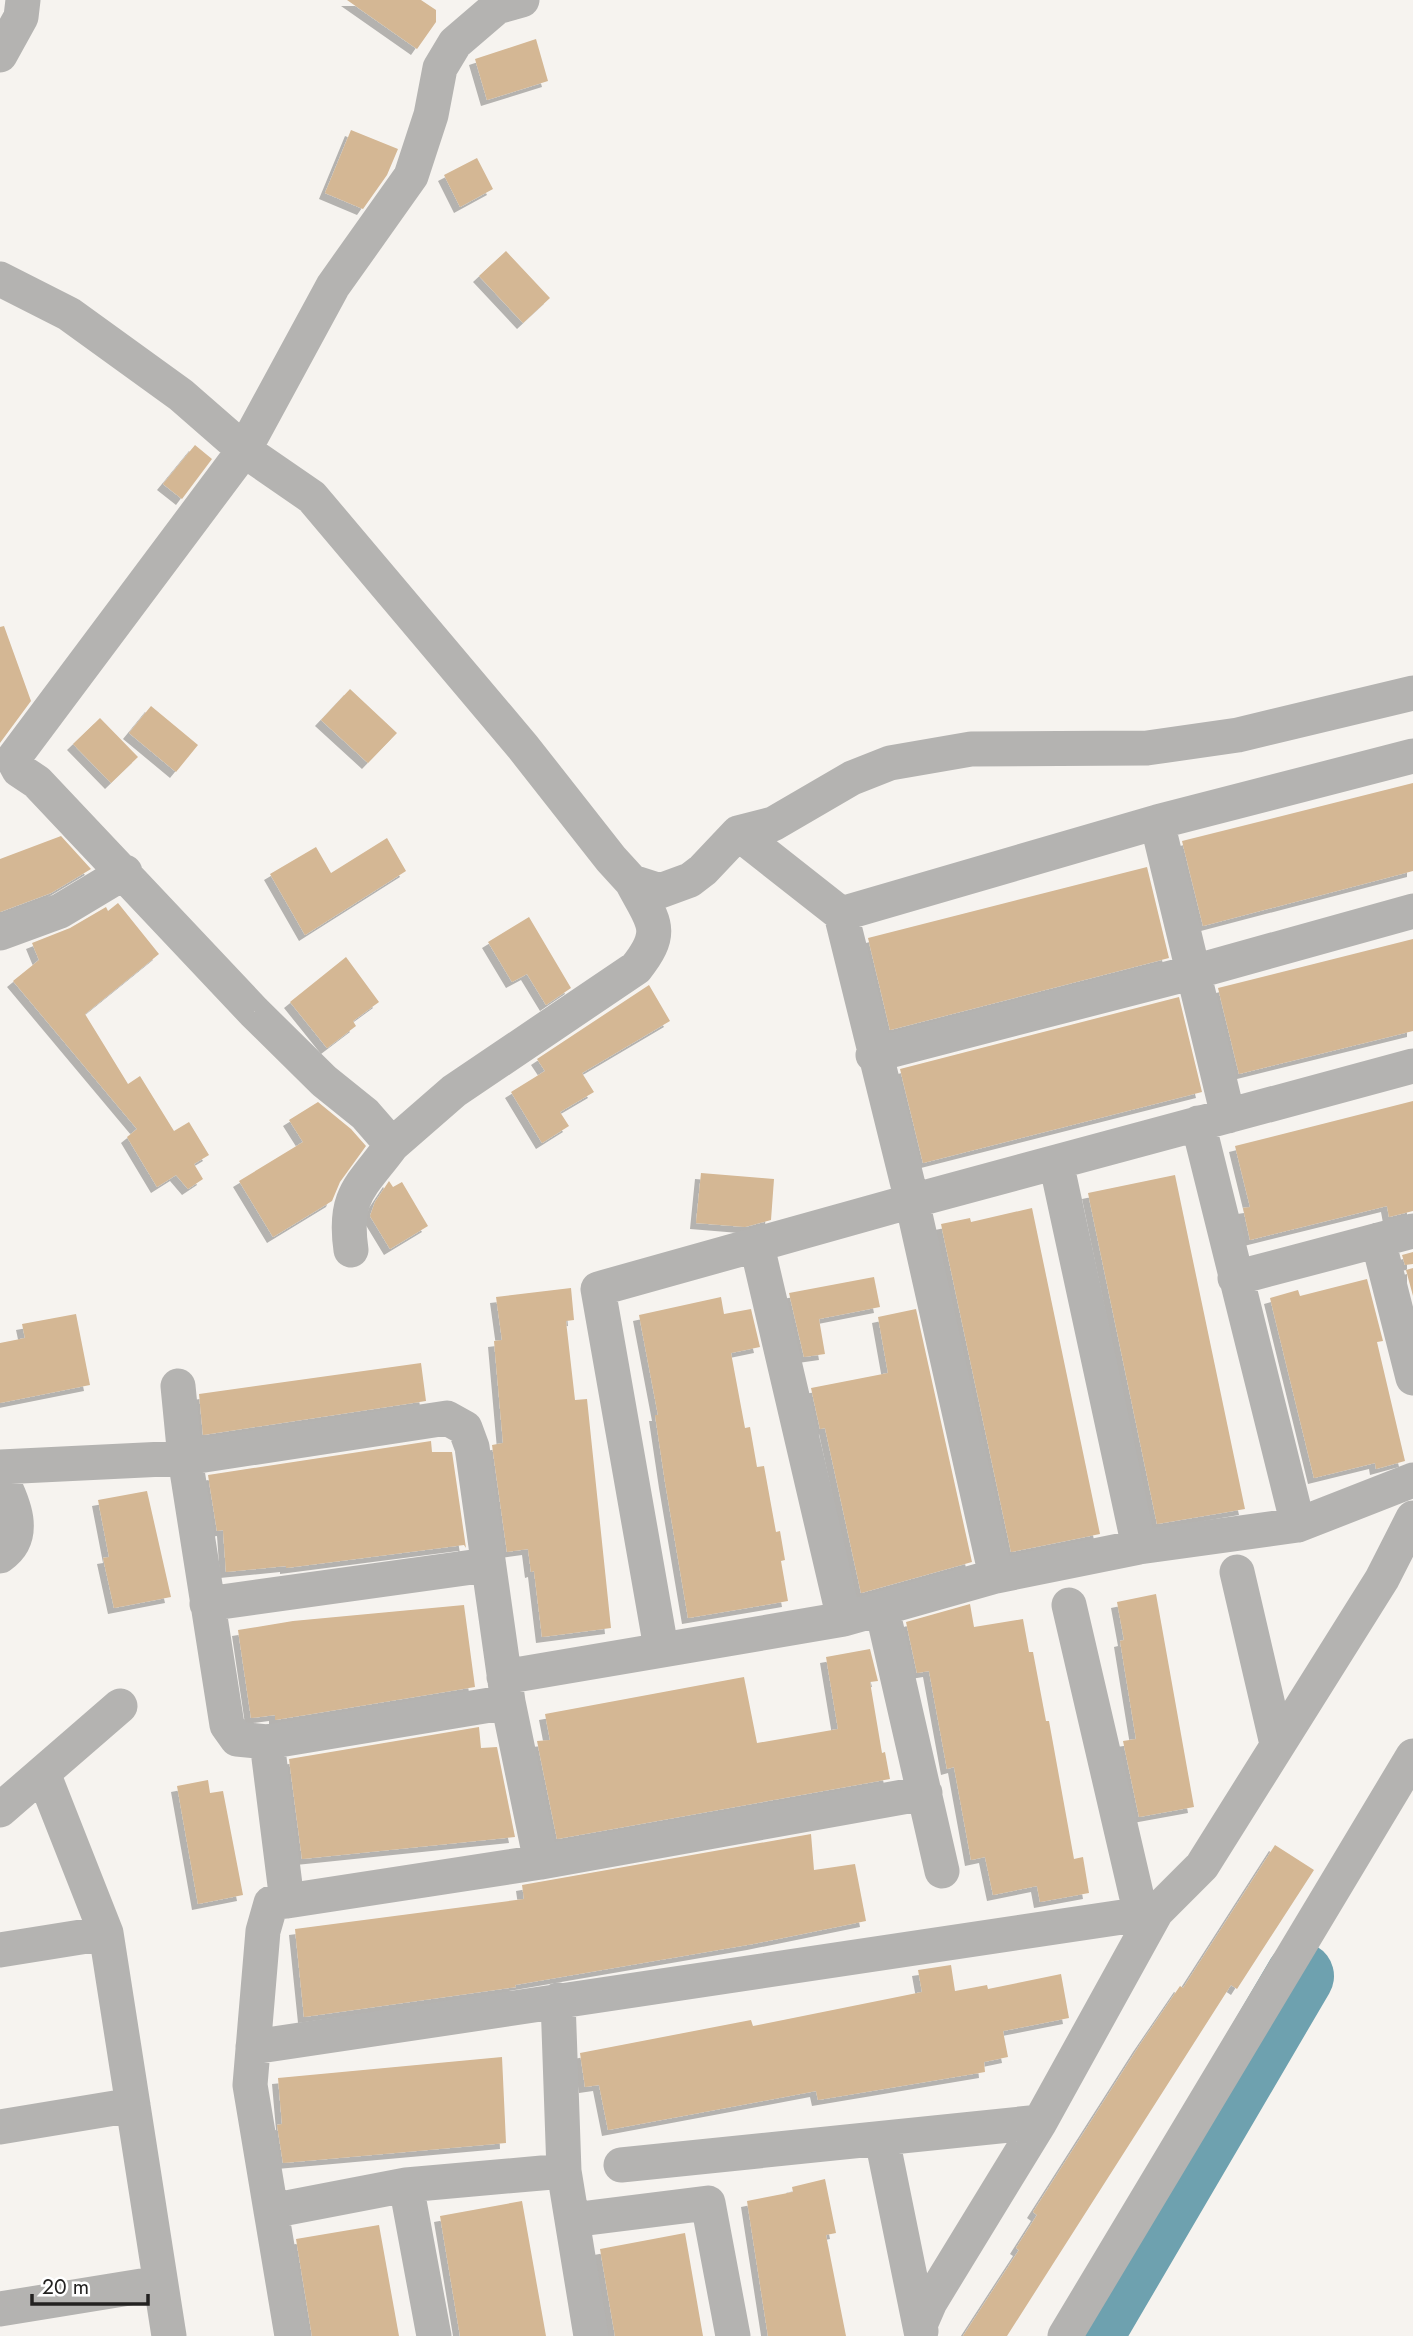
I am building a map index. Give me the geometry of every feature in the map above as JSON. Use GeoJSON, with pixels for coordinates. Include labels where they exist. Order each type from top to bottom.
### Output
{"type":"FeatureCollection","features":[{"type":"Feature","properties":{"kind":"street"},"geometry":{"type":"LineString","coordinates":[[0,55],[21,17],[23,0]]}},
{"type":"Feature","properties":{"kind":"street"},"geometry":{"type":"LineString","coordinates":[[393,1145],[365,1114],[324,1082],[254,1012],[125,872],[37,782],[19,770],[13,759],[244,450],[333,286],[411,176],[431,115],[440,68],[456,43],[497,7],[522,0]]}},
{"type":"Feature","properties":{"kind":"street"},"geometry":{"type":"LineString","coordinates":[[0,279],[69,314],[181,396],[244,450],[312,496],[632,882],[656,928],[651,949],[636,968],[454,1091],[393,1145],[350,1204],[346,1220],[351,1250]]}},
{"type":"Feature","properties":{"kind":"street"},"geometry":{"type":"LineString","coordinates":[[632,882],[660,891],[690,880],[738,833],[773,824],[852,778],[890,763],[971,749],[1147,748],[1238,735],[1413,692]]}},
{"type":"Feature","properties":{"kind":"street"},"geometry":{"type":"LineString","coordinates":[[841,914],[1157,822],[1413,756]]}},
{"type":"Feature","properties":{"kind":"street"},"geometry":{"type":"LineString","coordinates":[[1157,822],[1194,972],[1235,1278],[1298,1525]]}},
{"type":"Feature","properties":{"kind":"street"},"geometry":{"type":"LineString","coordinates":[[738,833],[841,914],[873,1055],[912,1200],[996,1576]]}},
{"type":"Feature","properties":{"kind":"street"},"geometry":{"type":"LineString","coordinates":[[0,933],[60,911],[125,872]]}},
{"type":"Feature","properties":{"kind":"street"},"geometry":{"type":"LineString","coordinates":[[873,1055],[1194,972],[1413,911]]}},
{"type":"Feature","properties":{"kind":"street"},"geometry":{"type":"LineString","coordinates":[[660,1648],[598,1289],[912,1200],[1413,1066]]}},
{"type":"Feature","properties":{"kind":"street"},"geometry":{"type":"LineString","coordinates":[[1056,1162],[1139,1546]]}},
{"type":"Feature","properties":{"kind":"street"},"geometry":{"type":"LineString","coordinates":[[1235,1278],[1413,1231]]}},
{"type":"Feature","properties":{"kind":"street"},"geometry":{"type":"LineString","coordinates":[[1378,1240],[1413,1378]]}},
{"type":"Feature","properties":{"kind":"street"},"geometry":{"type":"LineString","coordinates":[[757,1246],[844,1619]]}},
{"type":"Feature","properties":{"kind":"street"},"geometry":{"type":"LineString","coordinates":[[178,1386],[185,1458],[227,1725],[237,1738],[267,1742],[506,1690],[660,1648],[844,1619],[996,1576],[1139,1546],[1298,1525],[1413,1479]]}},
{"type":"Feature","properties":{"kind":"street"},"geometry":{"type":"LineString","coordinates":[[0,1467],[185,1458],[447,1418],[465,1428],[472,1447],[506,1690],[541,1862]]}},
{"type":"Feature","properties":{"kind":"street"},"geometry":{"type":"LineString","coordinates":[[0,1476],[19,1527],[15,1539],[0,1556]]}},
{"type":"Feature","properties":{"kind":"street"},"geometry":{"type":"LineString","coordinates":[[920,2330],[930,2302],[1040,2122],[1149,1914],[1202,1867],[1382,1580],[1413,1518]]}},
{"type":"Feature","properties":{"kind":"street"},"geometry":{"type":"LineString","coordinates":[[207,1604],[487,1565]]}},
{"type":"Feature","properties":{"kind":"street"},"geometry":{"type":"LineString","coordinates":[[1237,1572],[1277,1744]]}},
{"type":"Feature","properties":{"kind":"street"},"geometry":{"type":"LineString","coordinates":[[1069,1605],[1149,1914]]}},
{"type":"Feature","properties":{"kind":"street"},"geometry":{"type":"LineString","coordinates":[[882,1609],[942,1871]]}},
{"type":"Feature","properties":{"kind":"street"},"geometry":{"type":"LineString","coordinates":[[0,1810],[120,1706]]}},
{"type":"Feature","properties":{"kind":"street"},"geometry":{"type":"LineString","coordinates":[[267,1742],[287,1901]]}},
{"type":"Feature","properties":{"kind":"street"},"geometry":{"type":"LineString","coordinates":[[1065,2336],[1413,1756]]}},
{"type":"Feature","properties":{"kind":"street"},"geometry":{"type":"LineString","coordinates":[[43,1773],[106,1933],[169,2336]]}},
{"type":"Feature","properties":{"kind":"street"},"geometry":{"type":"LineString","coordinates":[[292,2336],[250,2085],[263,1931],[271,1903],[541,1862],[925,1793]]}},
{"type":"Feature","properties":{"kind":"street"},"geometry":{"type":"LineString","coordinates":[[253,2047],[1149,1914]]}},
{"type":"Feature","properties":{"kind":"street"},"geometry":{"type":"LineString","coordinates":[[0,1950],[106,1933]]}},
{"type":"Feature","properties":{"kind":"street"},"geometry":{"type":"LineString","coordinates":[[558,2000],[564,2171],[591,2336]]}},
{"type":"Feature","properties":{"kind":"street"},"geometry":{"type":"LineString","coordinates":[[0,2127],[133,2105]]}},
{"type":"Feature","properties":{"kind":"street"},"geometry":{"type":"LineString","coordinates":[[621,2165],[1040,2122]]}},
{"type":"Feature","properties":{"kind":"street"},"geometry":{"type":"LineString","coordinates":[[882,2139],[920,2330]]}},
{"type":"Feature","properties":{"kind":"street"},"geometry":{"type":"LineString","coordinates":[[271,2211],[406,2185],[564,2171]]}},
{"type":"Feature","properties":{"kind":"street"},"geometry":{"type":"LineString","coordinates":[[406,2185],[434,2336]]}},
{"type":"Feature","properties":{"kind":"street"},"geometry":{"type":"LineString","coordinates":[[572,2220],[708,2203],[733,2336]]}},
{"type":"Feature","properties":{"kind":"street"},"geometry":{"type":"LineString","coordinates":[[0,2309],[160,2283]]}},
{"type":"Feature","properties":{"kind":"building"},"geometry":{"type":"Polygon","coordinates":[[[347,0],[421,0],[436,10],[436,22],[417,49],[347,0]]]}},
{"type":"Feature","properties":{"kind":"building"},"geometry":{"type":"Polygon","coordinates":[[[536,39],[548,81],[487,100],[475,59],[536,39]]]}},
{"type":"Feature","properties":{"kind":"building"},"geometry":{"type":"Polygon","coordinates":[[[351,130],[398,149],[387,175],[363,209],[325,193],[351,130]]]}},
{"type":"Feature","properties":{"kind":"building"},"geometry":{"type":"Polygon","coordinates":[[[477,158],[493,189],[460,207],[444,175],[477,158]]]}},
{"type":"Feature","properties":{"kind":"building"},"geometry":{"type":"Polygon","coordinates":[[[506,251],[550,298],[523,323],[479,276],[506,251]]]}},
{"type":"Feature","properties":{"kind":"building"},"geometry":{"type":"Polygon","coordinates":[[[195,445],[212,459],[182,499],[163,484],[195,445]]]}},
{"type":"Feature","properties":{"kind":"building"},"geometry":{"type":"Polygon","coordinates":[[[4,626],[31,701],[0,743],[0,627],[4,626]]]}},
{"type":"Feature","properties":{"kind":"building"},"geometry":{"type":"Polygon","coordinates":[[[350,689],[397,733],[368,763],[321,720],[350,689]]]}},
{"type":"Feature","properties":{"kind":"building"},"geometry":{"type":"Polygon","coordinates":[[[151,706],[198,745],[176,772],[129,733],[151,706]]]}},
{"type":"Feature","properties":{"kind":"building"},"geometry":{"type":"Polygon","coordinates":[[[100,718],[138,757],[111,783],[73,744],[100,718]]]}},
{"type":"Feature","properties":{"kind":"building"},"geometry":{"type":"Polygon","coordinates":[[[1413,783],[1413,871],[1203,926],[1182,841],[1413,783]]]}},
{"type":"Feature","properties":{"kind":"building"},"geometry":{"type":"Polygon","coordinates":[[[61,836],[91,869],[51,893],[0,912],[0,859],[61,836]]]}},
{"type":"Feature","properties":{"kind":"building"},"geometry":{"type":"Polygon","coordinates":[[[387,838],[406,871],[305,935],[270,874],[316,847],[331,873],[387,838]]]}},
{"type":"Feature","properties":{"kind":"building"},"geometry":{"type":"Polygon","coordinates":[[[1147,867],[1169,958],[890,1030],[868,938],[1147,867]]]}},
{"type":"Feature","properties":{"kind":"building"},"geometry":{"type":"Polygon","coordinates":[[[118,903],[159,954],[85,1014],[128,1084],[140,1076],[174,1131],[189,1122],[209,1155],[194,1164],[203,1179],[188,1189],[176,1175],[157,1187],[127,1137],[137,1129],[13,981],[39,960],[32,943],[70,928],[106,907],[108,911],[118,903]]]}},
{"type":"Feature","properties":{"kind":"building"},"geometry":{"type":"Polygon","coordinates":[[[529,917],[571,988],[546,1005],[527,974],[512,982],[488,942],[529,917]]]}},
{"type":"Feature","properties":{"kind":"building"},"geometry":{"type":"Polygon","coordinates":[[[1413,939],[1413,1031],[1239,1074],[1218,988],[1413,939]]]}},
{"type":"Feature","properties":{"kind":"building"},"geometry":{"type":"Polygon","coordinates":[[[346,957],[379,1002],[353,1021],[356,1026],[327,1048],[290,1002],[346,957]]]}},
{"type":"Feature","properties":{"kind":"building"},"geometry":{"type":"Polygon","coordinates":[[[649,985],[670,1021],[582,1073],[594,1092],[560,1112],[569,1126],[542,1143],[511,1092],[545,1071],[537,1059],[649,985]]]}},
{"type":"Feature","properties":{"kind":"building"},"geometry":{"type":"Polygon","coordinates":[[[1179,997],[1202,1092],[923,1163],[900,1069],[1179,997]]]}},
{"type":"Feature","properties":{"kind":"building"},"geometry":{"type":"Polygon","coordinates":[[[1413,1101],[1413,1211],[1389,1217],[1387,1206],[1250,1240],[1243,1208],[1250,1207],[1235,1146],[1413,1101]]]}},
{"type":"Feature","properties":{"kind":"building"},"geometry":{"type":"Polygon","coordinates":[[[318,1102],[351,1129],[366,1146],[340,1182],[332,1201],[273,1237],[239,1181],[303,1142],[289,1120],[318,1102]]]}},
{"type":"Feature","properties":{"kind":"building"},"geometry":{"type":"Polygon","coordinates":[[[701,1173],[774,1179],[771,1220],[745,1227],[696,1223],[701,1173]]]}},
{"type":"Feature","properties":{"kind":"building"},"geometry":{"type":"Polygon","coordinates":[[[1175,1175],[1245,1509],[1157,1524],[1088,1193],[1175,1175]]]}},
{"type":"Feature","properties":{"kind":"building"},"geometry":{"type":"Polygon","coordinates":[[[389,1181],[393,1187],[402,1182],[428,1226],[390,1249],[370,1216],[375,1202],[389,1181]]]}},
{"type":"Feature","properties":{"kind":"building"},"geometry":{"type":"Polygon","coordinates":[[[1032,1208],[1100,1534],[1011,1552],[941,1224],[970,1218],[971,1222],[1032,1208]]]}},
{"type":"Feature","properties":{"kind":"building"},"geometry":{"type":"Polygon","coordinates":[[[1413,1252],[1413,1264],[1405,1265],[1402,1255],[1413,1252]]]}},
{"type":"Feature","properties":{"kind":"building"},"geometry":{"type":"Polygon","coordinates":[[[1413,1268],[1413,1296],[1406,1270],[1413,1268]]]}},
{"type":"Feature","properties":{"kind":"building"},"geometry":{"type":"Polygon","coordinates":[[[874,1277],[880,1307],[819,1319],[825,1354],[804,1357],[789,1293],[874,1277]]]}},
{"type":"Feature","properties":{"kind":"building"},"geometry":{"type":"Polygon","coordinates":[[[1367,1279],[1383,1341],[1377,1342],[1405,1461],[1376,1469],[1375,1463],[1314,1478],[1270,1298],[1298,1290],[1300,1296],[1367,1279]]]}},
{"type":"Feature","properties":{"kind":"building"},"geometry":{"type":"Polygon","coordinates":[[[571,1288],[574,1320],[566,1321],[575,1400],[587,1399],[611,1628],[542,1637],[534,1571],[531,1572],[528,1549],[507,1552],[492,1445],[503,1443],[494,1341],[502,1340],[496,1297],[571,1288]]]}},
{"type":"Feature","properties":{"kind":"building"},"geometry":{"type":"Polygon","coordinates":[[[721,1297],[724,1314],[751,1309],[760,1347],[731,1353],[745,1428],[750,1427],[757,1467],[764,1466],[776,1532],[780,1531],[785,1560],[781,1561],[788,1601],[688,1618],[655,1415],[658,1415],[639,1315],[721,1297]]]}},
{"type":"Feature","properties":{"kind":"building"},"geometry":{"type":"Polygon","coordinates":[[[916,1309],[972,1562],[861,1593],[825,1428],[820,1429],[811,1388],[888,1373],[878,1317],[916,1309]]]}},
{"type":"Feature","properties":{"kind":"building"},"geometry":{"type":"Polygon","coordinates":[[[76,1314],[90,1385],[0,1403],[0,1343],[25,1338],[22,1324],[76,1314]]]}},
{"type":"Feature","properties":{"kind":"building"},"geometry":{"type":"Polygon","coordinates":[[[421,1363],[426,1401],[203,1435],[199,1394],[421,1363]]]}},
{"type":"Feature","properties":{"kind":"building"},"geometry":{"type":"Polygon","coordinates":[[[431,1441],[432,1452],[452,1452],[466,1548],[464,1545],[286,1568],[226,1572],[223,1530],[217,1531],[208,1475],[431,1441]]]}},
{"type":"Feature","properties":{"kind":"building"},"geometry":{"type":"Polygon","coordinates":[[[147,1491],[171,1597],[114,1608],[103,1558],[109,1557],[98,1500],[147,1491]]]}},
{"type":"Feature","properties":{"kind":"building"},"geometry":{"type":"Polygon","coordinates":[[[1156,1594],[1194,1807],[1139,1817],[1123,1741],[1136,1739],[1120,1641],[1124,1640],[1117,1602],[1156,1594]]]}},
{"type":"Feature","properties":{"kind":"building"},"geometry":{"type":"Polygon","coordinates":[[[970,1604],[974,1627],[1023,1619],[1029,1652],[1033,1652],[1046,1721],[1049,1721],[1074,1859],[1083,1857],[1089,1893],[1040,1902],[1037,1886],[993,1895],[985,1857],[971,1860],[954,1767],[947,1769],[929,1671],[917,1673],[906,1622],[970,1604]]]}},
{"type":"Feature","properties":{"kind":"building"},"geometry":{"type":"Polygon","coordinates":[[[464,1605],[475,1687],[275,1720],[275,1715],[251,1718],[238,1630],[293,1621],[464,1605]]]}},
{"type":"Feature","properties":{"kind":"building"},"geometry":{"type":"Polygon","coordinates":[[[870,1649],[878,1681],[870,1682],[882,1753],[885,1752],[890,1779],[557,1839],[537,1741],[550,1740],[545,1714],[744,1677],[757,1743],[838,1729],[826,1657],[870,1649]]]}},
{"type":"Feature","properties":{"kind":"building"},"geometry":{"type":"Polygon","coordinates":[[[479,1727],[481,1748],[497,1747],[515,1837],[302,1859],[289,1759],[479,1727]]]}},
{"type":"Feature","properties":{"kind":"building"},"geometry":{"type":"Polygon","coordinates":[[[208,1780],[210,1793],[223,1791],[243,1895],[198,1904],[177,1786],[208,1780]]]}},
{"type":"Feature","properties":{"kind":"building"},"geometry":{"type":"Polygon","coordinates":[[[811,1834],[814,1870],[855,1864],[866,1921],[753,1944],[515,1985],[516,1987],[304,2017],[295,1929],[524,1899],[522,1885],[811,1834]]]}},
{"type":"Feature","properties":{"kind":"building"},"geometry":{"type":"Polygon","coordinates":[[[1275,1845],[1314,1870],[1237,1989],[1231,1985],[1007,2336],[963,2336],[1019,2250],[1016,2248],[1037,2215],[1033,2212],[1139,2046],[1180,1986],[1183,1988],[1275,1845]]]}},
{"type":"Feature","properties":{"kind":"building"},"geometry":{"type":"Polygon","coordinates":[[[951,1965],[955,1991],[987,1985],[988,1989],[1061,1974],[1069,2018],[1003,2031],[1008,2057],[984,2062],[985,2072],[818,2100],[816,2091],[608,2130],[599,2085],[585,2087],[580,2053],[751,2020],[753,2026],[922,1992],[918,1970],[951,1965]]]}},
{"type":"Feature","properties":{"kind":"building"},"geometry":{"type":"Polygon","coordinates":[[[502,2057],[506,2143],[283,2163],[277,2125],[282,2124],[278,2078],[502,2057]]]}},
{"type":"Feature","properties":{"kind":"building"},"geometry":{"type":"Polygon","coordinates":[[[825,2179],[836,2233],[826,2235],[846,2336],[768,2336],[747,2201],[793,2192],[792,2187],[825,2179]]]}},
{"type":"Feature","properties":{"kind":"building"},"geometry":{"type":"Polygon","coordinates":[[[522,2201],[546,2336],[460,2336],[440,2216],[522,2201]]]}},
{"type":"Feature","properties":{"kind":"building"},"geometry":{"type":"Polygon","coordinates":[[[379,2225],[399,2336],[312,2336],[296,2239],[379,2225]]]}},
{"type":"Feature","properties":{"kind":"building"},"geometry":{"type":"Polygon","coordinates":[[[685,2233],[703,2336],[615,2336],[600,2249],[685,2233]]]}},
{"type":"Feature","properties":{"kind":"waterway"},"geometry":{"type":"LineString","coordinates":[[1089,2336],[1300,1976]]}}]}
